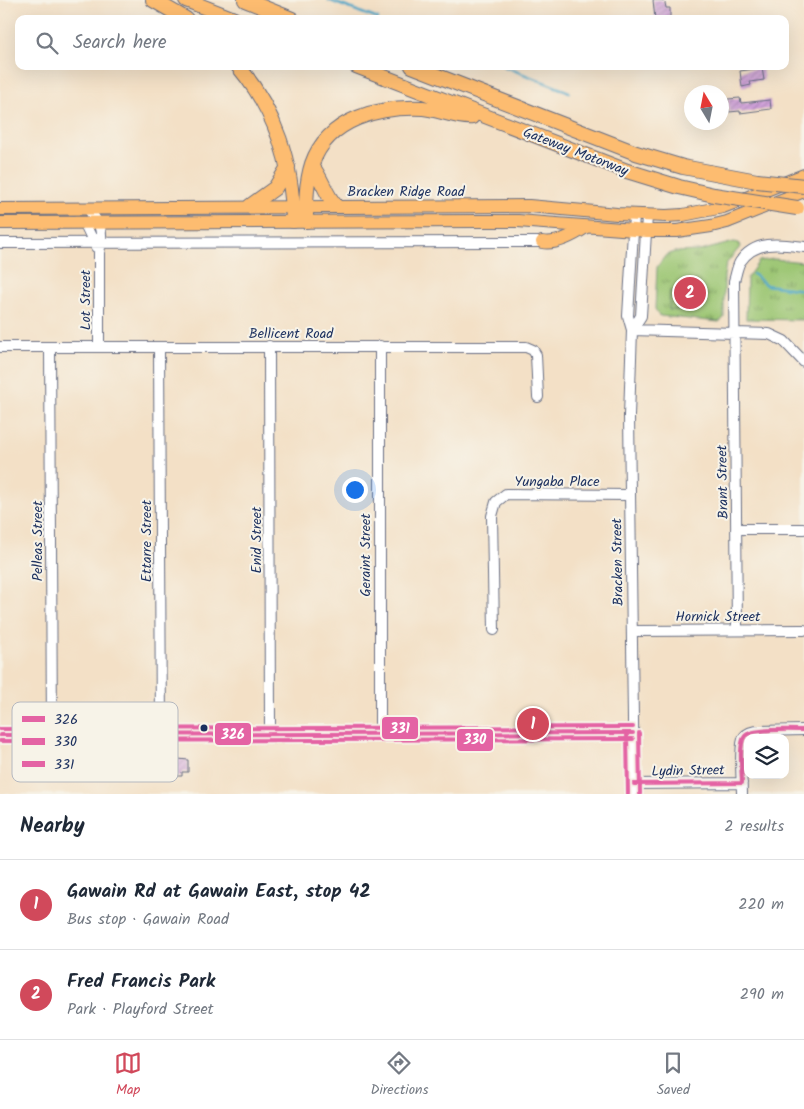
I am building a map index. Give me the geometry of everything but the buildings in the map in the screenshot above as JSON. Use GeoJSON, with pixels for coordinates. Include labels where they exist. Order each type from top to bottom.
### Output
{"type":"FeatureCollection","features":[{"type":"Feature","properties":{"kind":"highway"},"geometry":{"type":"LineString","coordinates":[[153,0],[179,15]]}},
{"type":"Feature","properties":{"kind":"highway"},"geometry":{"type":"LineString","coordinates":[[186,0],[224,15]]}},
{"type":"Feature","properties":{"kind":"highway"},"geometry":{"type":"LineString","coordinates":[[245,0],[282,15]]}},
{"type":"Feature","properties":{"kind":"highway"},"geometry":{"type":"LineString","coordinates":[[241,70],[260,97],[282,143],[300,206],[299,221]]}},
{"type":"Feature","properties":{"kind":"highway","name":"Gateway Motorway"},"geometry":{"type":"LineString","coordinates":[[366,70],[627,171],[679,187],[714,195],[801,208]]}},
{"type":"Feature","properties":{"kind":"highway","name":"Gateway Motorway"},"geometry":{"type":"LineString","coordinates":[[422,70],[636,153],[683,167],[757,181],[804,186]]}},
{"type":"Feature","properties":{"kind":"highway"},"geometry":{"type":"LineString","coordinates":[[300,206],[307,192],[312,166],[325,140],[348,122],[366,113],[407,107],[443,111],[466,118],[482,115]]}},
{"type":"Feature","properties":{"kind":"highway"},"geometry":{"type":"LineString","coordinates":[[312,166],[320,175],[326,192],[336,206]]}},
{"type":"Feature","properties":{"kind":"highway"},"geometry":{"type":"LineString","coordinates":[[250,206],[275,188],[288,167]]}},
{"type":"Feature","properties":{"kind":"main road","name":"Bracken Ridge Road"},"geometry":{"type":"LineString","coordinates":[[0,209],[250,206],[529,206],[640,215],[683,215],[723,207],[804,175]]}},
{"type":"Feature","properties":{"kind":"main road"},"geometry":{"type":"LineString","coordinates":[[0,223],[518,221],[647,231],[677,231],[712,226],[743,216],[804,191]]}},
{"type":"Feature","properties":{"kind":"main road"},"geometry":{"type":"LineString","coordinates":[[542,242],[555,242],[576,234],[586,226]]}},
{"type":"Feature","properties":{"kind":"street"},"geometry":{"type":"LineString","coordinates":[[87,208],[99,222]]}},
{"type":"Feature","properties":{"kind":"street","name":"Bracken Street"},"geometry":{"type":"LineString","coordinates":[[634,789],[629,372],[632,330],[628,316],[634,230],[640,215]]}},
{"type":"Feature","properties":{"kind":"street","name":"Bracken Street"},"geometry":{"type":"LineString","coordinates":[[632,330],[641,316],[647,231],[640,215]]}},
{"type":"Feature","properties":{"kind":"street","name":"Lot Street"},"geometry":{"type":"LineString","coordinates":[[84,222],[98,246]]}},
{"type":"Feature","properties":{"kind":"street","name":"Lot Street"},"geometry":{"type":"LineString","coordinates":[[99,222],[101,230],[98,246],[99,347]]}},
{"type":"Feature","properties":{"kind":"street"},"geometry":{"type":"LineString","coordinates":[[0,244],[98,246],[542,242]]}},
{"type":"Feature","properties":{"kind":"street","name":"Brant Street"},"geometry":{"type":"LineString","coordinates":[[737,630],[734,281],[740,262],[753,248],[772,243],[804,247]]}},
{"type":"Feature","properties":{"kind":"street"},"geometry":{"type":"LineString","coordinates":[[632,330],[734,334],[759,333],[776,336],[791,347],[804,362]]}},
{"type":"Feature","properties":{"kind":"street","name":"Enid Street"},"geometry":{"type":"LineString","coordinates":[[269,346],[270,734]]}},
{"type":"Feature","properties":{"kind":"street","name":"Geraint Street"},"geometry":{"type":"LineString","coordinates":[[380,346],[380,734]]}},
{"type":"Feature","properties":{"kind":"street","name":"Bellicent Road"},"geometry":{"type":"LineString","coordinates":[[0,347],[526,347],[533,350],[536,355],[538,397]]}},
{"type":"Feature","properties":{"kind":"street","name":"Pelleas Street"},"geometry":{"type":"LineString","coordinates":[[50,347],[52,702]]}},
{"type":"Feature","properties":{"kind":"street","name":"Ettarre Street"},"geometry":{"type":"LineString","coordinates":[[159,347],[161,702]]}},
{"type":"Feature","properties":{"kind":"street","name":"Yungaba Place"},"geometry":{"type":"LineString","coordinates":[[494,630],[492,516],[496,502],[506,494],[630,494]]}},
{"type":"Feature","properties":{"kind":"street"},"geometry":{"type":"LineString","coordinates":[[736,529],[804,529]]}},
{"type":"Feature","properties":{"kind":"street","name":"Hornick Street"},"geometry":{"type":"LineString","coordinates":[[632,631],[804,630]]}},
{"type":"Feature","properties":{"kind":"street"},"geometry":{"type":"LineString","coordinates":[[742,789],[743,732],[804,730]]}},
{"type":"Feature","properties":{"kind":"street"},"geometry":{"type":"LineString","coordinates":[[178,735],[633,733]]}},
{"type":"Feature","properties":{"kind":"street","name":"Lydin Street"},"geometry":{"type":"LineString","coordinates":[[634,789],[742,789]]}},
{"type":"Feature","properties":{"kind":"green space"},"geometry":{"type":"Polygon","coordinates":[[[734,242],[739,243],[740,247],[726,264],[724,276],[724,318],[719,322],[660,316],[655,309],[657,267],[665,256],[674,252],[700,251],[734,242]]]}},
{"type":"Feature","properties":{"kind":"green space"},"geometry":{"type":"Polygon","coordinates":[[[774,259],[804,262],[804,320],[746,319],[747,278],[759,261],[774,259]]]}},
{"type":"Feature","properties":{"kind":"green space"},"geometry":{"type":"Polygon","coordinates":[[[670,291],[690,291],[690,310],[669,310],[670,291]]]}},
{"type":"Feature","properties":{"kind":"waterway"},"geometry":{"type":"LineString","coordinates":[[328,0],[367,15]]}},
{"type":"Feature","properties":{"kind":"waterway"},"geometry":{"type":"LineString","coordinates":[[513,70],[569,92]]}},
{"type":"Feature","properties":{"kind":"waterway"},"geometry":{"type":"LineString","coordinates":[[753,274],[766,285],[804,290]]}},
{"type":"Feature","properties":{"kind":"transit line","name":"331"},"geometry":{"type":"LineString","coordinates":[[178,728],[633,727]]}},
{"type":"Feature","properties":{"kind":"transit line","name":"331"},"geometry":{"type":"LineString","coordinates":[[0,729],[12,729]]}},
{"type":"Feature","properties":{"kind":"transit line","name":"326"},"geometry":{"type":"LineString","coordinates":[[742,783],[741,751],[745,736],[749,733],[764,731],[804,730]]}},
{"type":"Feature","properties":{"kind":"transit line","name":"330"},"geometry":{"type":"LineString","coordinates":[[627,733],[628,794]]}},
{"type":"Feature","properties":{"kind":"transit line","name":"326"},"geometry":{"type":"LineString","coordinates":[[178,734],[633,733]]}},
{"type":"Feature","properties":{"kind":"transit line","name":"331"},"geometry":{"type":"LineString","coordinates":[[639,733],[640,794]]}},
{"type":"Feature","properties":{"kind":"transit line","name":"326"},"geometry":{"type":"LineString","coordinates":[[0,735],[12,735]]}},
{"type":"Feature","properties":{"kind":"transit line","name":"330"},"geometry":{"type":"LineString","coordinates":[[178,740],[633,739]]}},
{"type":"Feature","properties":{"kind":"transit line","name":"330"},"geometry":{"type":"LineString","coordinates":[[0,741],[12,741]]}},
{"type":"Feature","properties":{"kind":"transit line","name":"326"},"geometry":{"type":"LineString","coordinates":[[634,784],[742,783]]}},
{"type":"Feature","properties":{"kind":"place","name":"Fred Francis Park"},"geometry":{"type":"Point","coordinates":[690,293]}},
{"type":"Feature","properties":{"kind":"place","name":"Gawain Rd at Gawain East, stop 42"},"geometry":{"type":"Point","coordinates":[533,724]}}]}
